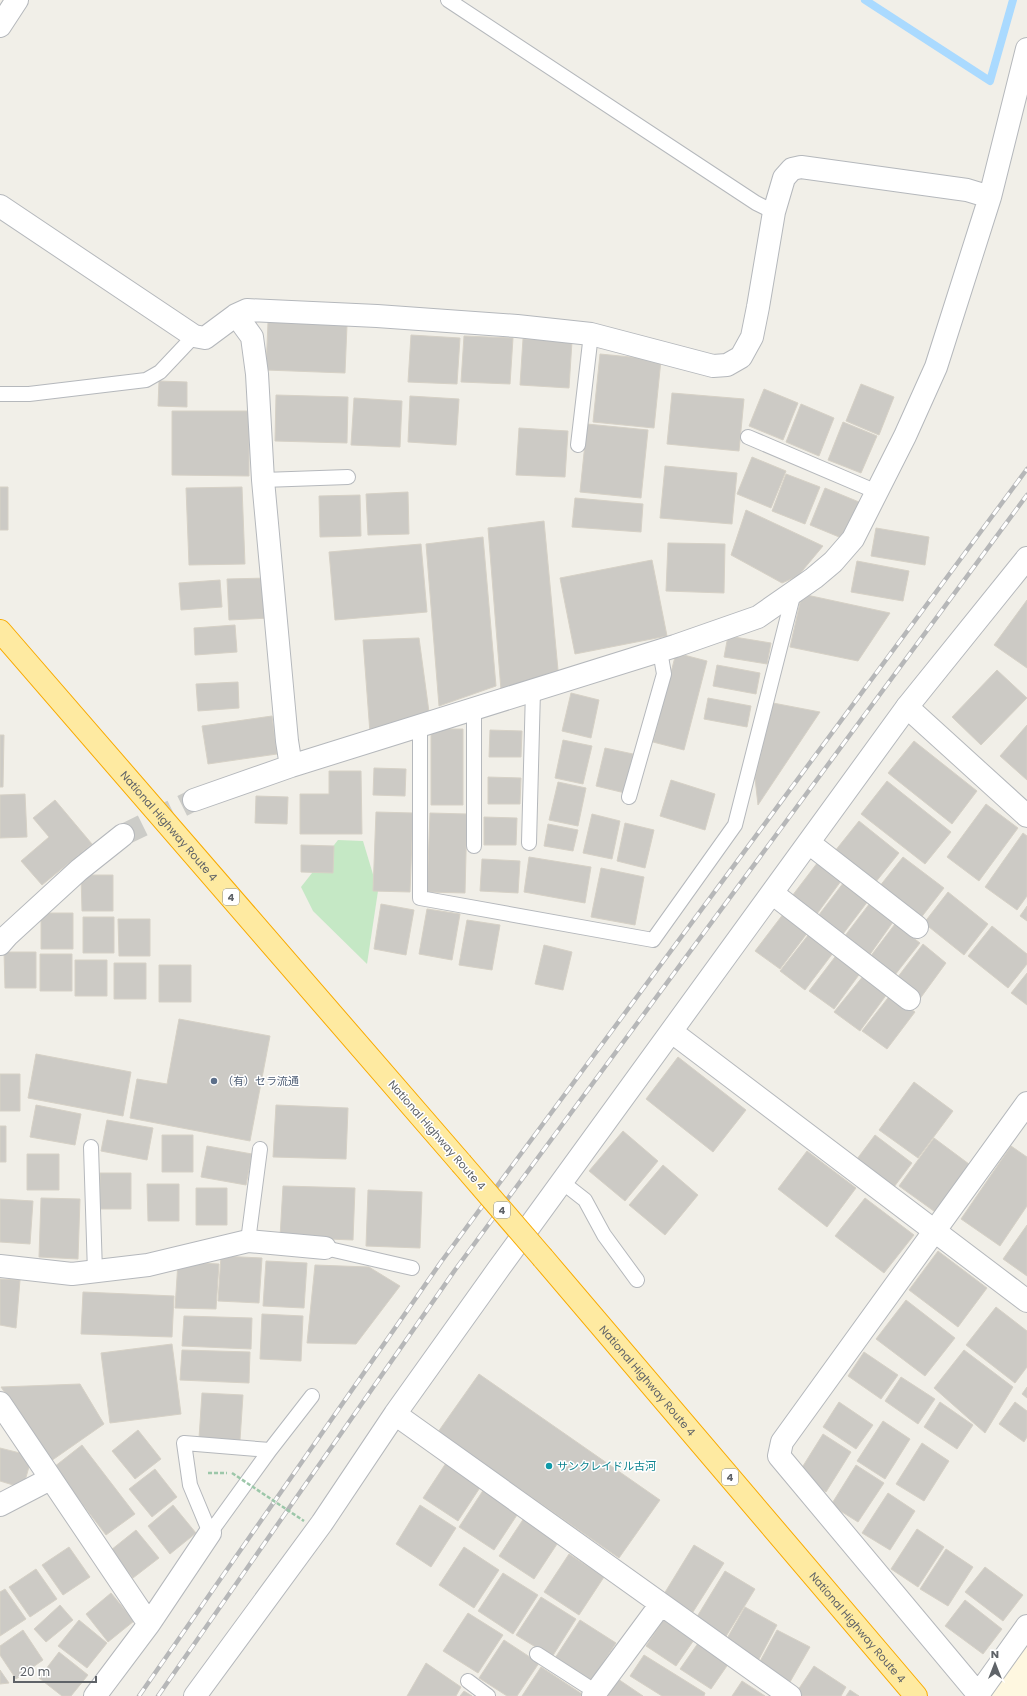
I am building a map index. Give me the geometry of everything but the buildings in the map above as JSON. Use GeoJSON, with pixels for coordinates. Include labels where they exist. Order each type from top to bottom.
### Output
{"type":"FeatureCollection","features":[{"type":"Feature","properties":{"kind":"highway","name":"National Highway Route 4"},"geometry":{"type":"LineString","coordinates":[[0,631],[461,1162],[916,1696]]}},
{"type":"Feature","properties":{"kind":"street"},"geometry":{"type":"LineString","coordinates":[[0,26],[17,0]]}},
{"type":"Feature","properties":{"kind":"street"},"geometry":{"type":"LineString","coordinates":[[194,800],[291,766],[660,651],[758,616],[794,592],[833,562],[853,538],[905,436],[936,367],[990,197],[1027,49]]}},
{"type":"Feature","properties":{"kind":"street"},"geometry":{"type":"LineString","coordinates":[[0,206],[194,336],[205,338],[236,315],[248,310],[377,316],[517,326],[591,334],[713,366],[727,365],[741,356],[752,337],[774,212],[784,178],[792,169],[801,167],[967,190],[990,197]]}},
{"type":"Feature","properties":{"kind":"street"},"geometry":{"type":"LineString","coordinates":[[236,315],[252,337],[257,374],[263,480],[291,766]]}},
{"type":"Feature","properties":{"kind":"street"},"geometry":{"type":"LineString","coordinates":[[195,1696],[322,1523],[395,1414],[562,1182],[907,707],[1027,558]]}},
{"type":"Feature","properties":{"kind":"street"},"geometry":{"type":"LineString","coordinates":[[907,707],[1027,816]]}},
{"type":"Feature","properties":{"kind":"street"},"geometry":{"type":"LineString","coordinates":[[0,944],[79,870],[122,835]]}},
{"type":"Feature","properties":{"kind":"street"},"geometry":{"type":"LineString","coordinates":[[809,843],[917,927]]}},
{"type":"Feature","properties":{"kind":"street"},"geometry":{"type":"LineString","coordinates":[[772,893],[909,999]]}},
{"type":"Feature","properties":{"kind":"street"},"geometry":{"type":"LineString","coordinates":[[672,1032],[1027,1301]]}},
{"type":"Feature","properties":{"kind":"street"},"geometry":{"type":"LineString","coordinates":[[1027,1103],[782,1442],[779,1456],[977,1695],[1027,1626]]}},
{"type":"Feature","properties":{"kind":"street"},"geometry":{"type":"LineString","coordinates":[[0,1266],[72,1274],[148,1265],[248,1241],[325,1248]]}},
{"type":"Feature","properties":{"kind":"street"},"geometry":{"type":"LineString","coordinates":[[0,1402],[50,1479],[149,1624]]}},
{"type":"Feature","properties":{"kind":"street"},"geometry":{"type":"LineString","coordinates":[[395,1414],[790,1696]]}},
{"type":"Feature","properties":{"kind":"street"},"geometry":{"type":"LineString","coordinates":[[0,1505],[50,1479]]}},
{"type":"Feature","properties":{"kind":"street"},"geometry":{"type":"LineString","coordinates":[[95,1696],[149,1624],[210,1533]]}},
{"type":"Feature","properties":{"kind":"street"},"geometry":{"type":"LineString","coordinates":[[595,1694],[662,1604]]}},
{"type":"Feature","properties":{"kind":"lane"},"geometry":{"type":"LineString","coordinates":[[448,0],[750,198],[774,212]]}},
{"type":"Feature","properties":{"kind":"lane"},"geometry":{"type":"LineString","coordinates":[[578,445],[591,334]]}},
{"type":"Feature","properties":{"kind":"lane"},"geometry":{"type":"LineString","coordinates":[[0,394],[29,394],[146,380],[160,372],[194,336]]}},
{"type":"Feature","properties":{"kind":"lane"},"geometry":{"type":"LineString","coordinates":[[748,437],[877,492]]}},
{"type":"Feature","properties":{"kind":"lane"},"geometry":{"type":"LineString","coordinates":[[263,480],[348,477]]}},
{"type":"Feature","properties":{"kind":"lane"},"geometry":{"type":"LineString","coordinates":[[420,725],[420,898],[653,940],[735,825],[794,592]]}},
{"type":"Feature","properties":{"kind":"lane"},"geometry":{"type":"LineString","coordinates":[[629,797],[664,674],[660,651]]}},
{"type":"Feature","properties":{"kind":"lane"},"geometry":{"type":"LineString","coordinates":[[529,843],[533,690]]}},
{"type":"Feature","properties":{"kind":"lane"},"geometry":{"type":"LineString","coordinates":[[474,708],[474,846]]}},
{"type":"Feature","properties":{"kind":"lane"},"geometry":{"type":"LineString","coordinates":[[91,1146],[95,1272]]}},
{"type":"Feature","properties":{"kind":"lane"},"geometry":{"type":"LineString","coordinates":[[248,1241],[260,1149]]}},
{"type":"Feature","properties":{"kind":"lane"},"geometry":{"type":"LineString","coordinates":[[562,1182],[585,1200],[604,1235],[637,1280]]}},
{"type":"Feature","properties":{"kind":"lane"},"geometry":{"type":"LineString","coordinates":[[325,1248],[412,1268]]}},
{"type":"Feature","properties":{"kind":"lane"},"geometry":{"type":"LineString","coordinates":[[210,1533],[270,1450],[312,1396]]}},
{"type":"Feature","properties":{"kind":"lane"},"geometry":{"type":"LineString","coordinates":[[210,1533],[190,1485],[184,1444],[270,1450]]}},
{"type":"Feature","properties":{"kind":"lane"},"geometry":{"type":"LineString","coordinates":[[537,1654],[595,1694]]}},
{"type":"Feature","properties":{"kind":"lane"},"geometry":{"type":"LineString","coordinates":[[468,1681],[488,1696]]}},
{"type":"Feature","properties":{"kind":"path"},"geometry":{"type":"LineString","coordinates":[[232,1473],[304,1521]]}},
{"type":"Feature","properties":{"kind":"shaded area"},"geometry":{"type":"Polygon","coordinates":[[[1027,1641],[1027,1696],[986,1696],[1027,1641]]]}},
{"type":"Feature","properties":{"kind":"green space"},"geometry":{"type":"Polygon","coordinates":[[[338,840],[363,841],[378,891],[367,964],[313,911],[301,887],[338,840]]]}},
{"type":"Feature","properties":{"kind":"waterway"},"geometry":{"type":"LineString","coordinates":[[865,0],[990,81],[1013,0]]}},
{"type":"Feature","properties":{"kind":"tunnel"},"geometry":{"type":"LineString","coordinates":[[123,835],[194,800]]}},
{"type":"Feature","properties":{"kind":"railway"},"geometry":{"type":"LineString","coordinates":[[139,1696],[441,1262],[1027,469]]}},
{"type":"Feature","properties":{"kind":"railway"},"geometry":{"type":"LineString","coordinates":[[158,1696],[455,1270],[1027,495]]}},
{"type":"Feature","properties":{"kind":"place","name":"（有）セラ流通"},"geometry":{"type":"Point","coordinates":[214,1081]}},
{"type":"Feature","properties":{"kind":"place","name":"サンクレイドル古河"},"geometry":{"type":"Point","coordinates":[549,1466]}}]}
